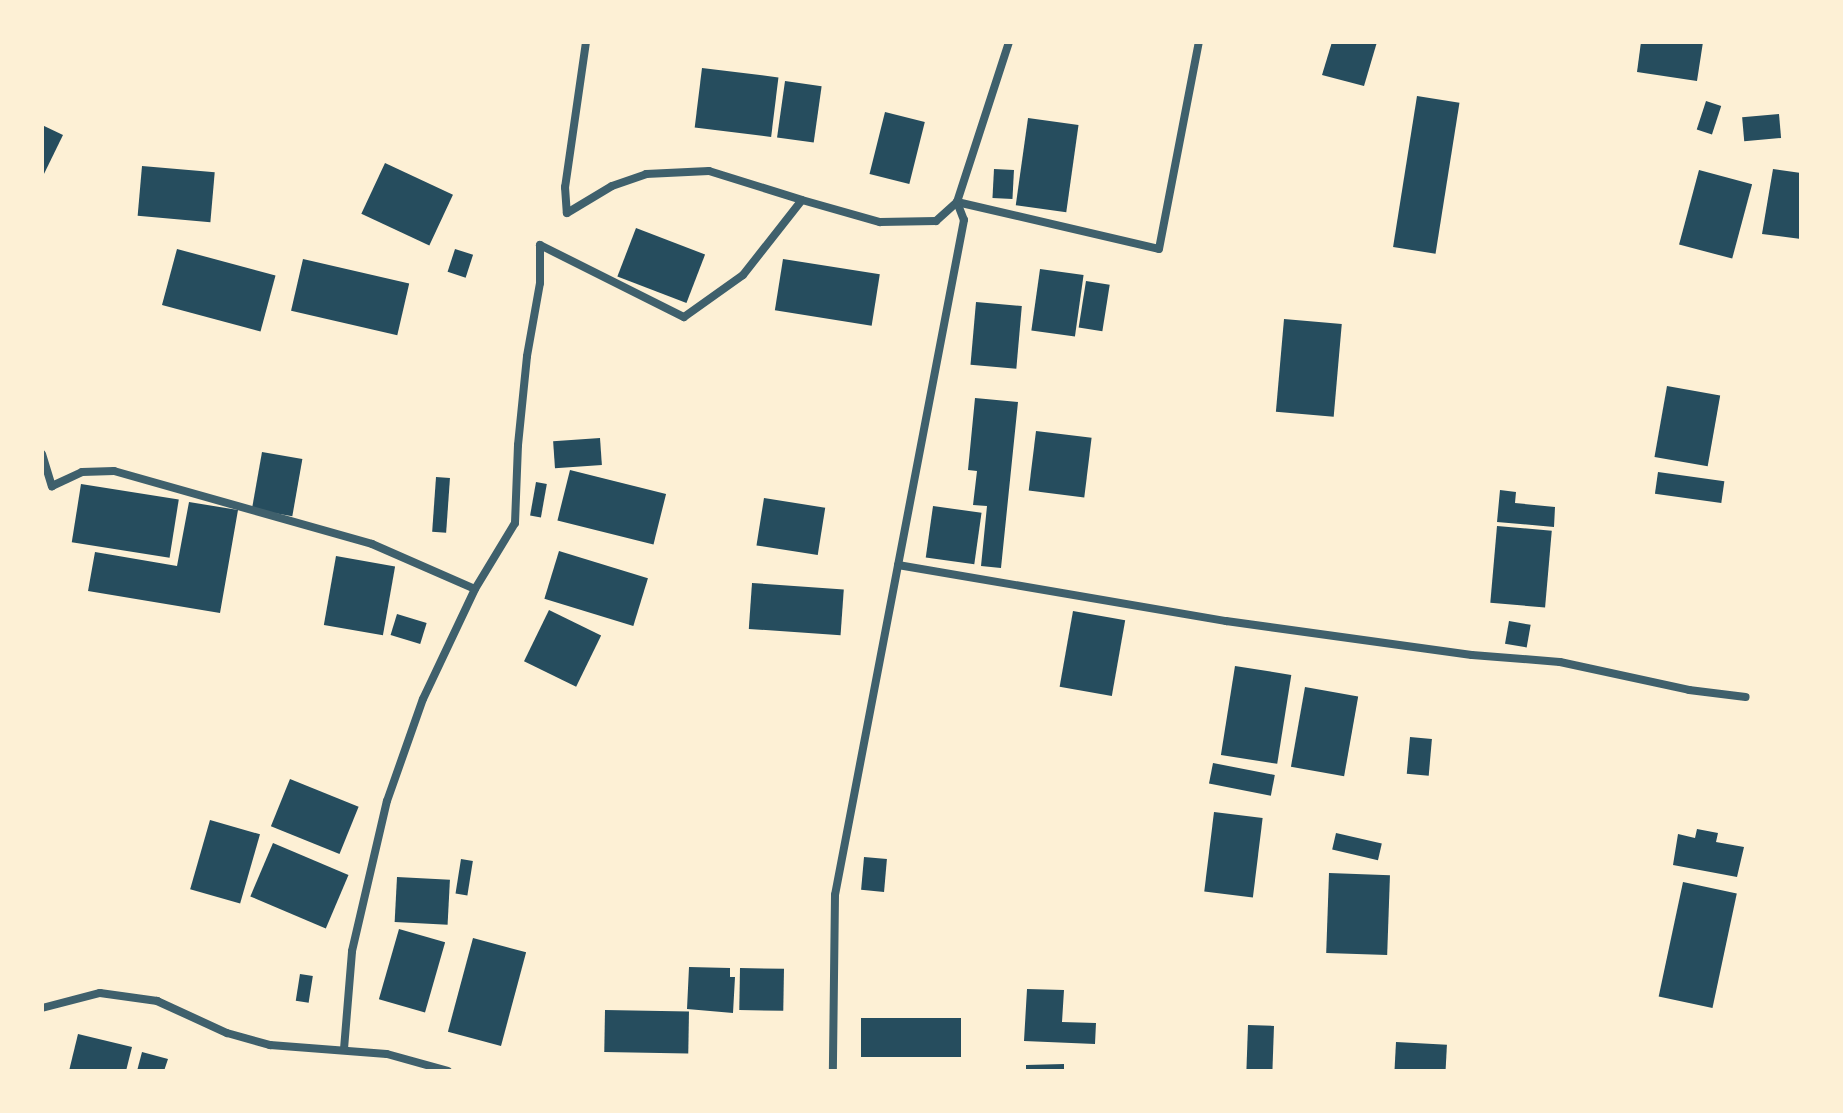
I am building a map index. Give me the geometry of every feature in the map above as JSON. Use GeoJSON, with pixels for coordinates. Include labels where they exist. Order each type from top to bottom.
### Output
{"type":"FeatureCollection","features":[{"type":"Feature","properties":{"kind":"street"},"geometry":{"type":"LineString","coordinates":[[586,42],[565,187],[567,213],[612,186],[646,174],[709,171],[880,222],[936,221],[957,202],[1009,42]]}},
{"type":"Feature","properties":{"kind":"street"},"geometry":{"type":"LineString","coordinates":[[957,202],[1159,249],[1199,42]]}},
{"type":"Feature","properties":{"kind":"street"},"geometry":{"type":"LineString","coordinates":[[344,1049],[352,951],[387,801],[423,699],[475,589],[515,523],[518,445],[527,356],[540,283],[540,245],[684,317],[743,275],[802,200]]}},
{"type":"Feature","properties":{"kind":"street"},"geometry":{"type":"LineString","coordinates":[[833,1071],[835,895],[964,220],[957,202]]}},
{"type":"Feature","properties":{"kind":"street"},"geometry":{"type":"LineString","coordinates":[[42,454],[52,486],[82,472],[114,471],[372,544],[475,589]]}},
{"type":"Feature","properties":{"kind":"street"},"geometry":{"type":"LineString","coordinates":[[898,565],[1226,621],[1472,655],[1560,662],[1689,690],[1746,697]]}},
{"type":"Feature","properties":{"kind":"street"},"geometry":{"type":"LineString","coordinates":[[42,1008],[100,993],[157,1001],[227,1033],[270,1045],[387,1054],[448,1071]]}},
{"type":"Feature","properties":{"kind":"building"},"geometry":{"type":"Polygon","coordinates":[[[1332,42],[1377,42],[1364,86],[1322,75],[1332,42]]]}},
{"type":"Feature","properties":{"kind":"building"},"geometry":{"type":"Polygon","coordinates":[[[1641,42],[1703,42],[1697,81],[1637,72],[1641,42]]]}},
{"type":"Feature","properties":{"kind":"building"},"geometry":{"type":"Polygon","coordinates":[[[702,68],[778,77],[771,137],[695,128],[702,68]]]}},
{"type":"Feature","properties":{"kind":"building"},"geometry":{"type":"Polygon","coordinates":[[[785,81],[822,86],[814,143],[777,137],[785,81]]]}},
{"type":"Feature","properties":{"kind":"building"},"geometry":{"type":"Polygon","coordinates":[[[1417,96],[1459,103],[1436,254],[1393,247],[1417,96]]]}},
{"type":"Feature","properties":{"kind":"building"},"geometry":{"type":"Polygon","coordinates":[[[1706,101],[1721,106],[1712,134],[1697,130],[1706,101]]]}},
{"type":"Feature","properties":{"kind":"building"},"geometry":{"type":"Polygon","coordinates":[[[885,112],[925,122],[909,184],[870,174],[885,112]]]}},
{"type":"Feature","properties":{"kind":"building"},"geometry":{"type":"Polygon","coordinates":[[[1779,114],[1781,138],[1744,141],[1742,117],[1779,114]]]}},
{"type":"Feature","properties":{"kind":"building"},"geometry":{"type":"Polygon","coordinates":[[[1028,118],[1079,125],[1066,212],[1016,205],[1028,118]]]}},
{"type":"Feature","properties":{"kind":"building"},"geometry":{"type":"Polygon","coordinates":[[[42,125],[63,135],[42,178],[42,125]]]}},
{"type":"Feature","properties":{"kind":"building"},"geometry":{"type":"Polygon","coordinates":[[[385,163],[453,195],[429,245],[361,214],[385,163]]]}},
{"type":"Feature","properties":{"kind":"building"},"geometry":{"type":"Polygon","coordinates":[[[142,166],[215,172],[210,222],[138,216],[142,166]]]}},
{"type":"Feature","properties":{"kind":"building"},"geometry":{"type":"Polygon","coordinates":[[[994,169],[1014,170],[1012,199],[992,198],[994,169]]]}},
{"type":"Feature","properties":{"kind":"building"},"geometry":{"type":"Polygon","coordinates":[[[1773,169],[1801,173],[1801,239],[1762,234],[1773,169]]]}},
{"type":"Feature","properties":{"kind":"building"},"geometry":{"type":"Polygon","coordinates":[[[1699,170],[1752,184],[1732,259],[1679,244],[1699,170]]]}},
{"type":"Feature","properties":{"kind":"building"},"geometry":{"type":"Polygon","coordinates":[[[636,228],[705,255],[686,303],[617,277],[636,228]]]}},
{"type":"Feature","properties":{"kind":"building"},"geometry":{"type":"Polygon","coordinates":[[[177,249],[276,275],[261,331],[162,305],[177,249]]]}},
{"type":"Feature","properties":{"kind":"building"},"geometry":{"type":"Polygon","coordinates":[[[455,249],[473,255],[466,278],[448,272],[455,249]]]}},
{"type":"Feature","properties":{"kind":"building"},"geometry":{"type":"Polygon","coordinates":[[[303,259],[409,284],[397,335],[291,311],[303,259]]]}},
{"type":"Feature","properties":{"kind":"building"},"geometry":{"type":"Polygon","coordinates":[[[783,259],[880,274],[872,326],[775,310],[783,259]]]}},
{"type":"Feature","properties":{"kind":"building"},"geometry":{"type":"Polygon","coordinates":[[[1040,269],[1084,275],[1075,337],[1031,330],[1040,269]]]}},
{"type":"Feature","properties":{"kind":"building"},"geometry":{"type":"Polygon","coordinates":[[[1086,281],[1110,285],[1102,331],[1079,327],[1086,281]]]}},
{"type":"Feature","properties":{"kind":"building"},"geometry":{"type":"Polygon","coordinates":[[[976,302],[1022,306],[1016,369],[971,365],[976,302]]]}},
{"type":"Feature","properties":{"kind":"building"},"geometry":{"type":"Polygon","coordinates":[[[1284,319],[1342,324],[1334,417],[1276,412],[1284,319]]]}},
{"type":"Feature","properties":{"kind":"building"},"geometry":{"type":"Polygon","coordinates":[[[1667,386],[1720,395],[1708,466],[1654,457],[1667,386]]]}},
{"type":"Feature","properties":{"kind":"building"},"geometry":{"type":"Polygon","coordinates":[[[975,398],[1018,402],[1001,568],[981,566],[987,506],[973,505],[977,471],[968,470],[975,398]]]}},
{"type":"Feature","properties":{"kind":"building"},"geometry":{"type":"Polygon","coordinates":[[[1036,431],[1092,438],[1084,497],[1029,491],[1036,431]]]}},
{"type":"Feature","properties":{"kind":"building"},"geometry":{"type":"Polygon","coordinates":[[[600,438],[602,465],[555,468],[553,441],[600,438]]]}},
{"type":"Feature","properties":{"kind":"building"},"geometry":{"type":"Polygon","coordinates":[[[262,452],[302,459],[292,516],[252,509],[262,452]]]}},
{"type":"Feature","properties":{"kind":"building"},"geometry":{"type":"Polygon","coordinates":[[[570,470],[666,494],[653,544],[557,520],[570,470]]]}},
{"type":"Feature","properties":{"kind":"building"},"geometry":{"type":"Polygon","coordinates":[[[1658,472],[1724,481],[1721,503],[1655,494],[1658,472]]]}},
{"type":"Feature","properties":{"kind":"building"},"geometry":{"type":"Polygon","coordinates":[[[436,477],[450,478],[446,533],[432,532],[436,477]]]}},
{"type":"Feature","properties":{"kind":"building"},"geometry":{"type":"Polygon","coordinates":[[[536,482],[547,484],[541,517],[530,515],[536,482]]]}},
{"type":"Feature","properties":{"kind":"building"},"geometry":{"type":"Polygon","coordinates":[[[81,484],[179,499],[170,558],[72,542],[81,484]]]}},
{"type":"Feature","properties":{"kind":"building"},"geometry":{"type":"Polygon","coordinates":[[[1500,490],[1516,492],[1515,503],[1555,507],[1554,527],[1497,522],[1500,490]]]}},
{"type":"Feature","properties":{"kind":"building"},"geometry":{"type":"Polygon","coordinates":[[[764,498],[825,508],[818,555],[756,545],[764,498]]]}},
{"type":"Feature","properties":{"kind":"building"},"geometry":{"type":"Polygon","coordinates":[[[189,502],[238,510],[220,613],[88,591],[95,552],[177,566],[189,502]]]}},
{"type":"Feature","properties":{"kind":"building"},"geometry":{"type":"Polygon","coordinates":[[[933,506],[982,513],[974,564],[926,557],[933,506]]]}},
{"type":"Feature","properties":{"kind":"building"},"geometry":{"type":"Polygon","coordinates":[[[1497,526],[1552,531],[1545,608],[1490,603],[1497,526]]]}},
{"type":"Feature","properties":{"kind":"building"},"geometry":{"type":"Polygon","coordinates":[[[559,551],[648,578],[633,626],[544,599],[559,551]]]}},
{"type":"Feature","properties":{"kind":"building"},"geometry":{"type":"Polygon","coordinates":[[[336,556],[395,566],[383,635],[324,625],[336,556]]]}},
{"type":"Feature","properties":{"kind":"building"},"geometry":{"type":"Polygon","coordinates":[[[752,583],[844,589],[841,635],[749,629],[752,583]]]}},
{"type":"Feature","properties":{"kind":"building"},"geometry":{"type":"Polygon","coordinates":[[[549,610],[601,635],[576,687],[524,661],[549,610]]]}},
{"type":"Feature","properties":{"kind":"building"},"geometry":{"type":"Polygon","coordinates":[[[1073,611],[1125,620],[1112,696],[1060,687],[1073,611]]]}},
{"type":"Feature","properties":{"kind":"building"},"geometry":{"type":"Polygon","coordinates":[[[397,614],[427,623],[420,644],[391,635],[397,614]]]}},
{"type":"Feature","properties":{"kind":"building"},"geometry":{"type":"Polygon","coordinates":[[[1509,621],[1531,625],[1527,647],[1505,644],[1509,621]]]}},
{"type":"Feature","properties":{"kind":"building"},"geometry":{"type":"Polygon","coordinates":[[[1235,666],[1291,675],[1277,764],[1221,755],[1235,666]]]}},
{"type":"Feature","properties":{"kind":"building"},"geometry":{"type":"Polygon","coordinates":[[[1305,687],[1358,696],[1344,776],[1291,767],[1305,687]]]}},
{"type":"Feature","properties":{"kind":"building"},"geometry":{"type":"Polygon","coordinates":[[[1410,737],[1432,739],[1429,776],[1407,774],[1410,737]]]}},
{"type":"Feature","properties":{"kind":"building"},"geometry":{"type":"Polygon","coordinates":[[[1213,763],[1275,775],[1271,796],[1209,784],[1213,763]]]}},
{"type":"Feature","properties":{"kind":"building"},"geometry":{"type":"Polygon","coordinates":[[[290,779],[359,807],[340,854],[271,826],[290,779]]]}},
{"type":"Feature","properties":{"kind":"building"},"geometry":{"type":"Polygon","coordinates":[[[1214,812],[1263,818],[1253,897],[1204,891],[1214,812]]]}},
{"type":"Feature","properties":{"kind":"building"},"geometry":{"type":"Polygon","coordinates":[[[210,820],[260,834],[240,904],[190,889],[210,820]]]}},
{"type":"Feature","properties":{"kind":"building"},"geometry":{"type":"Polygon","coordinates":[[[1697,829],[1718,833],[1716,842],[1744,847],[1737,877],[1673,865],[1678,834],[1695,838],[1697,829]]]}},
{"type":"Feature","properties":{"kind":"building"},"geometry":{"type":"Polygon","coordinates":[[[1336,833],[1382,844],[1378,860],[1332,850],[1336,833]]]}},
{"type":"Feature","properties":{"kind":"building"},"geometry":{"type":"Polygon","coordinates":[[[273,843],[348,875],[326,928],[250,896],[273,843]]]}},
{"type":"Feature","properties":{"kind":"building"},"geometry":{"type":"Polygon","coordinates":[[[864,857],[887,859],[884,892],[861,890],[864,857]]]}},
{"type":"Feature","properties":{"kind":"building"},"geometry":{"type":"Polygon","coordinates":[[[461,859],[473,861],[467,895],[456,894],[461,859]]]}},
{"type":"Feature","properties":{"kind":"building"},"geometry":{"type":"Polygon","coordinates":[[[1329,873],[1390,875],[1387,955],[1326,953],[1329,873]]]}},
{"type":"Feature","properties":{"kind":"building"},"geometry":{"type":"Polygon","coordinates":[[[397,877],[450,880],[448,925],[395,922],[397,877]]]}},
{"type":"Feature","properties":{"kind":"building"},"geometry":{"type":"Polygon","coordinates":[[[1683,882],[1737,893],[1712,1008],[1659,996],[1683,882]]]}},
{"type":"Feature","properties":{"kind":"building"},"geometry":{"type":"Polygon","coordinates":[[[399,929],[445,942],[425,1012],[379,999],[399,929]]]}},
{"type":"Feature","properties":{"kind":"building"},"geometry":{"type":"Polygon","coordinates":[[[473,938],[526,952],[501,1046],[448,1032],[473,938]]]}},
{"type":"Feature","properties":{"kind":"building"},"geometry":{"type":"Polygon","coordinates":[[[689,967],[730,968],[730,977],[735,977],[733,1013],[687,1009],[689,967]]]}},
{"type":"Feature","properties":{"kind":"building"},"geometry":{"type":"Polygon","coordinates":[[[740,968],[784,969],[783,1011],[739,1010],[740,968]]]}},
{"type":"Feature","properties":{"kind":"building"},"geometry":{"type":"Polygon","coordinates":[[[300,974],[313,976],[309,1003],[296,1001],[300,974]]]}},
{"type":"Feature","properties":{"kind":"building"},"geometry":{"type":"Polygon","coordinates":[[[1027,989],[1064,990],[1062,1022],[1096,1023],[1095,1044],[1024,1041],[1027,989]]]}},
{"type":"Feature","properties":{"kind":"building"},"geometry":{"type":"Polygon","coordinates":[[[605,1010],[689,1011],[688,1053],[604,1052],[605,1010]]]}},
{"type":"Feature","properties":{"kind":"building"},"geometry":{"type":"Polygon","coordinates":[[[861,1018],[961,1018],[961,1057],[861,1057],[861,1018]]]}},
{"type":"Feature","properties":{"kind":"building"},"geometry":{"type":"Polygon","coordinates":[[[1248,1025],[1274,1026],[1272,1070],[1246,1069],[1248,1025]]]}},
{"type":"Feature","properties":{"kind":"building"},"geometry":{"type":"Polygon","coordinates":[[[78,1034],[132,1047],[126,1071],[69,1071],[78,1034]]]}},
{"type":"Feature","properties":{"kind":"building"},"geometry":{"type":"Polygon","coordinates":[[[1396,1042],[1447,1045],[1446,1071],[1394,1071],[1396,1042]]]}},
{"type":"Feature","properties":{"kind":"building"},"geometry":{"type":"Polygon","coordinates":[[[142,1052],[168,1059],[164,1071],[137,1071],[142,1052]]]}},
{"type":"Feature","properties":{"kind":"building"},"geometry":{"type":"Polygon","coordinates":[[[1064,1064],[1064,1071],[1026,1071],[1026,1065],[1064,1064]]]}}]}
